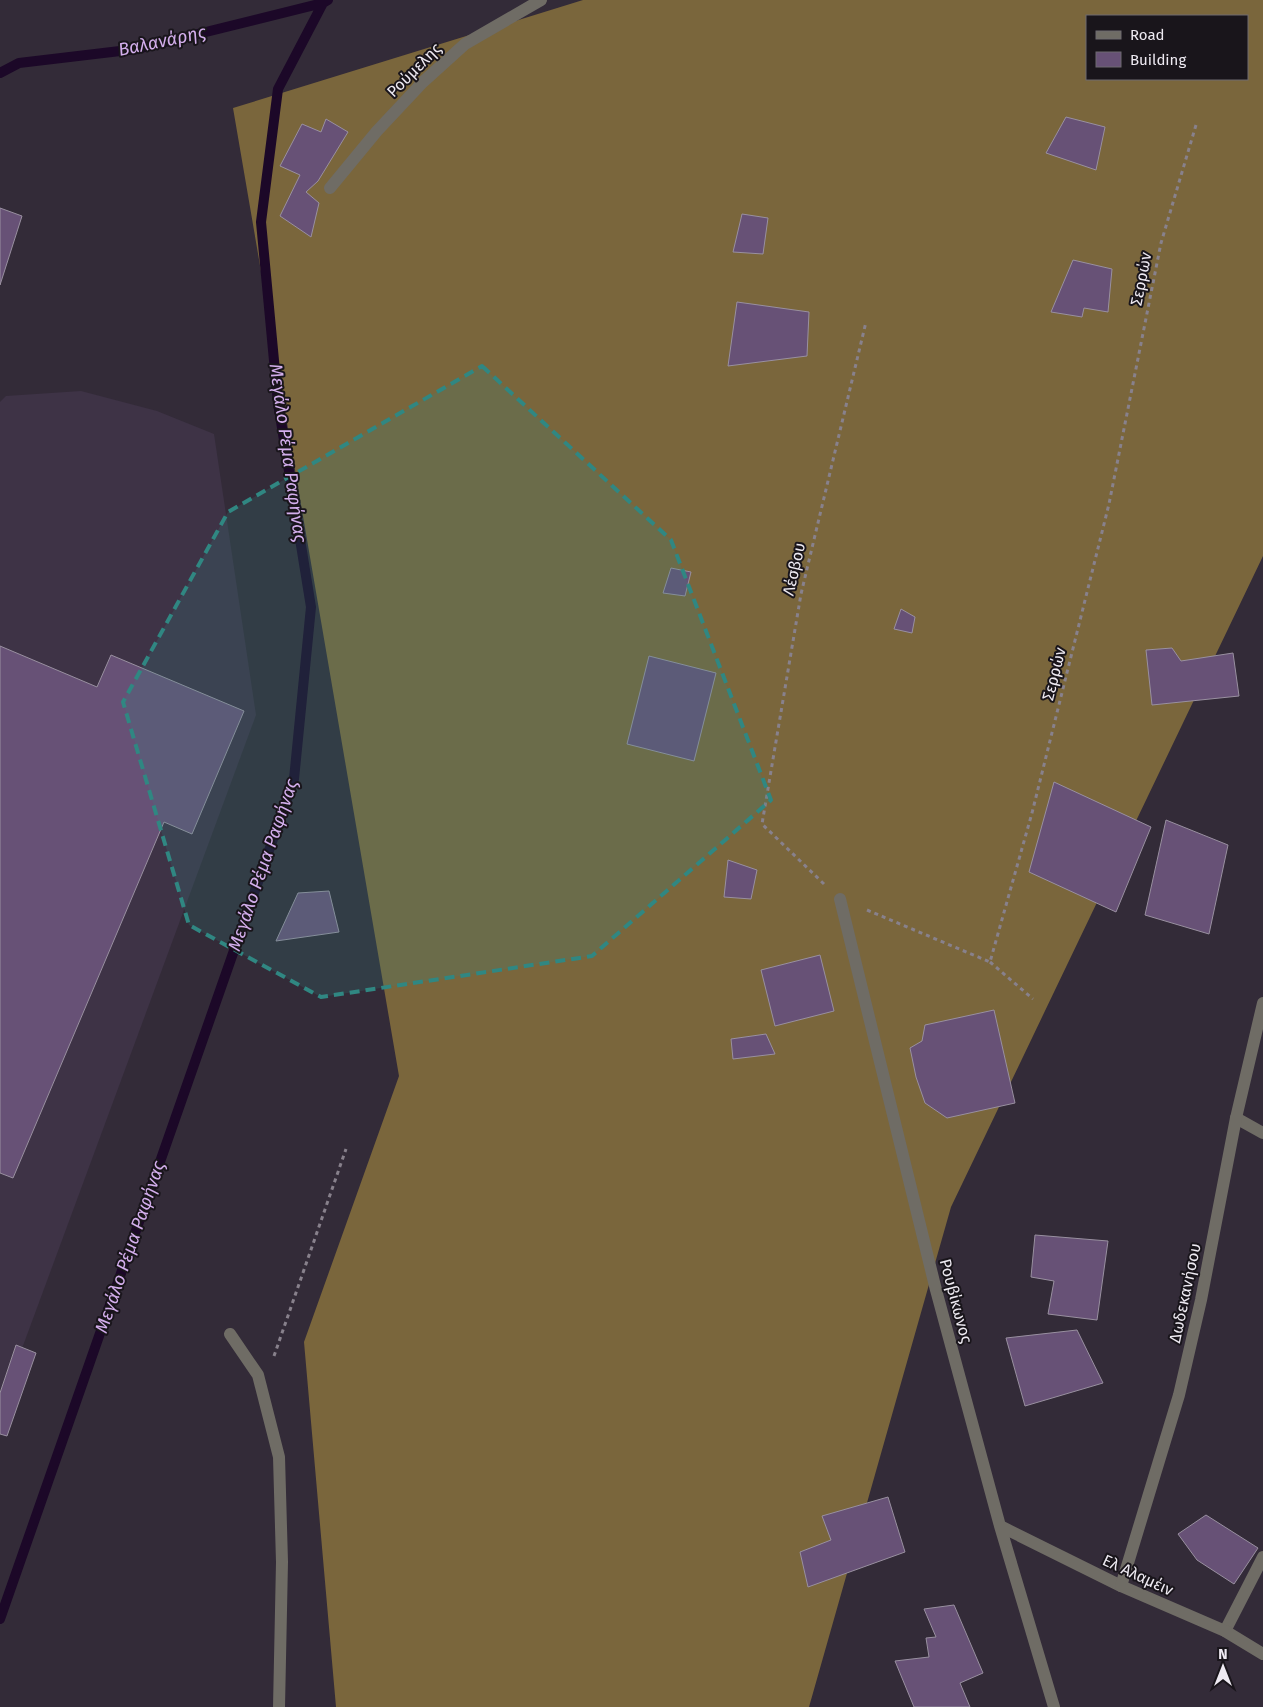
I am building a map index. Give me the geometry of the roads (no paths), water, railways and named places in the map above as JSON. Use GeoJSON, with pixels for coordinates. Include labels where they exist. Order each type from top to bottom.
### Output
{"type":"FeatureCollection","features":[{"type":"Feature","properties":{"kind":"street","name":"Ρούμελης"},"geometry":{"type":"LineString","coordinates":[[330,188],[384,124],[423,82],[464,44],[541,0]]}},
{"type":"Feature","properties":{"kind":"street","name":"Ρουβίκωνος"},"geometry":{"type":"LineString","coordinates":[[840,899],[936,1290],[1000,1526],[1054,1707]]}},
{"type":"Feature","properties":{"kind":"street","name":"Δωδεκανήσου"},"geometry":{"type":"LineString","coordinates":[[1121,1586],[1179,1395],[1201,1300],[1236,1118],[1263,1003]]}},
{"type":"Feature","properties":{"kind":"street"},"geometry":{"type":"LineString","coordinates":[[1236,1118],[1263,1133]]}},
{"type":"Feature","properties":{"kind":"street"},"geometry":{"type":"LineString","coordinates":[[230,1334],[258,1375],[279,1457],[282,1562],[279,1707]]}},
{"type":"Feature","properties":{"kind":"street","name":"Ελ Αλαμέιν"},"geometry":{"type":"LineString","coordinates":[[1000,1526],[1121,1586],[1225,1631],[1263,1654]]}},
{"type":"Feature","properties":{"kind":"street"},"geometry":{"type":"LineString","coordinates":[[1225,1631],[1263,1557]]}},
{"type":"Feature","properties":{"kind":"waterway","name":"Μεγάλο Ρέμα Ραφήνας"},"geometry":{"type":"LineString","coordinates":[[0,1619],[294,779],[311,607],[278,403],[261,222],[278,89],[323,3],[328,0]]}},
{"type":"Feature","properties":{"kind":"waterway","name":"Βαλανάρης"},"geometry":{"type":"LineString","coordinates":[[0,73],[19,63],[137,49],[323,3]]}}]}
